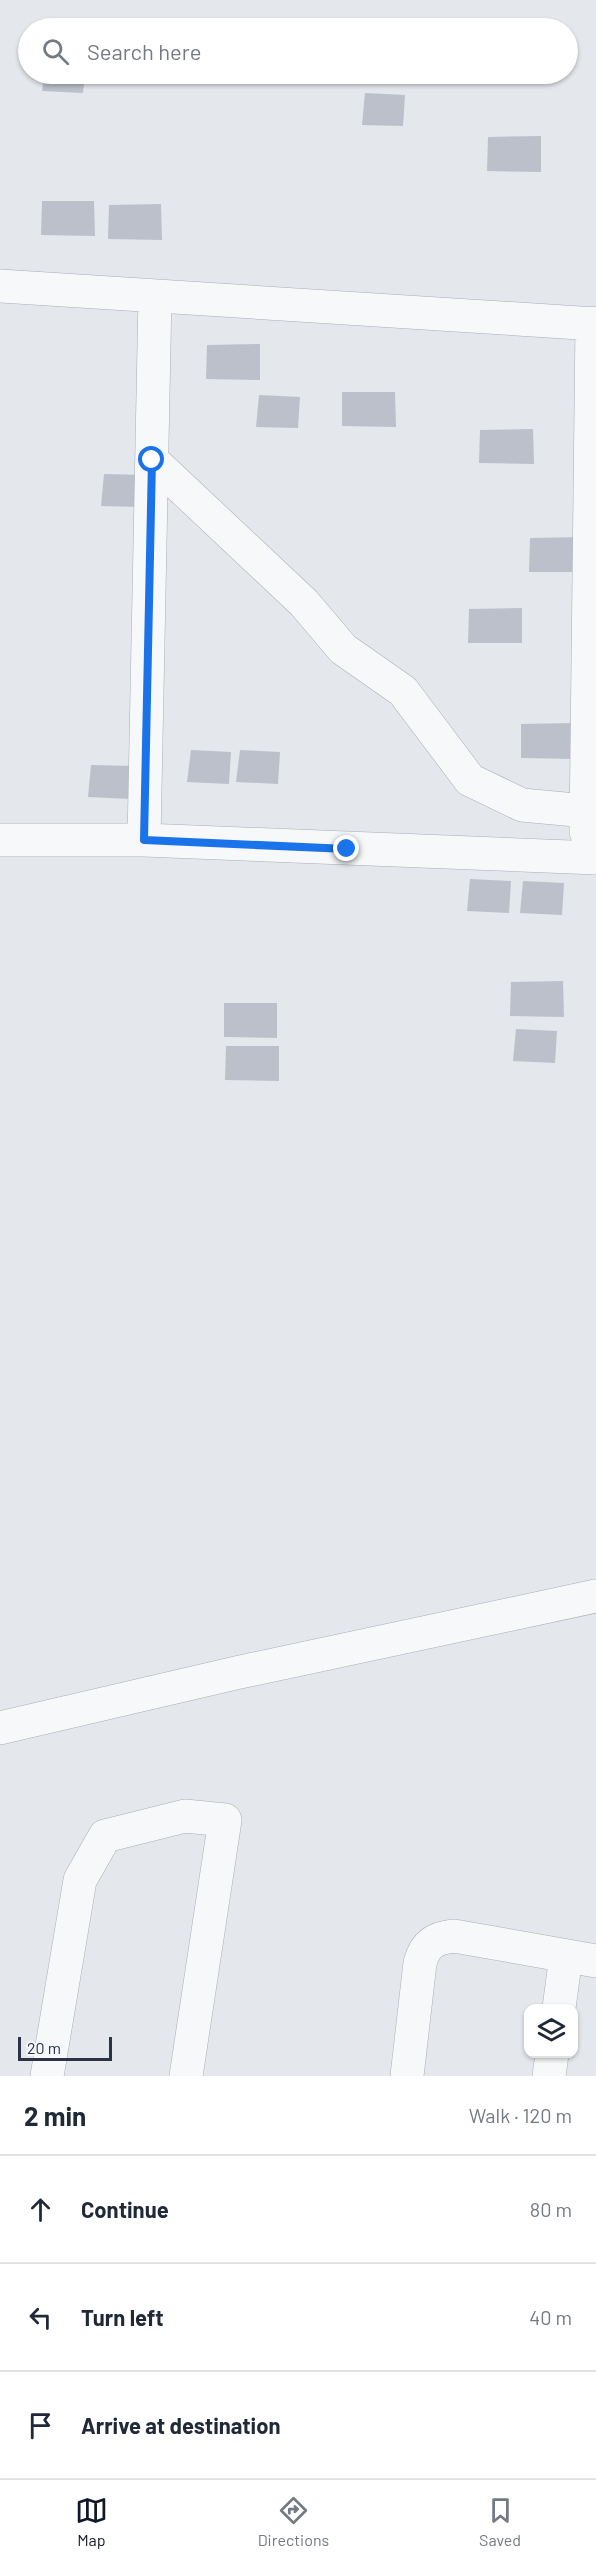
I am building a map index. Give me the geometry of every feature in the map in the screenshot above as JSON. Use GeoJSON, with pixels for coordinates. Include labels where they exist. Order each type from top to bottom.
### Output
{"type":"FeatureCollection","features":[{"type":"Feature","properties":{"kind":"street"},"geometry":{"type":"LineString","coordinates":[[0,286],[594,323],[586,811],[591,858],[144,840],[0,840]]}},
{"type":"Feature","properties":{"kind":"street"},"geometry":{"type":"LineString","coordinates":[[144,840],[155,296]]}},
{"type":"Feature","properties":{"kind":"street"},"geometry":{"type":"LineString","coordinates":[[152,460],[304,603],[343,649],[403,691],[470,780],[522,805],[586,811]]}},
{"type":"Feature","properties":{"kind":"street"},"geometry":{"type":"LineString","coordinates":[[0,1728],[240,1672],[596,1596]]}},
{"type":"Feature","properties":{"kind":"street"},"geometry":{"type":"LineString","coordinates":[[47,2076],[80,1880],[105,1836],[185,1815],[225,1820],[186,2076]]}},
{"type":"Feature","properties":{"kind":"street"},"geometry":{"type":"LineString","coordinates":[[407,2076],[420,1963],[430,1942],[453,1936],[581,1958],[561,2004]]}},
{"type":"Feature","properties":{"kind":"street"},"geometry":{"type":"LineString","coordinates":[[549,2076],[551,2058]]}},
{"type":"Feature","properties":{"kind":"building"},"geometry":{"type":"Polygon","coordinates":[[[43,84],[84,84],[83,93],[42,91],[43,84]]]}},
{"type":"Feature","properties":{"kind":"building"},"geometry":{"type":"Polygon","coordinates":[[[365,93],[405,95],[403,126],[362,125],[365,93]]]}},
{"type":"Feature","properties":{"kind":"building"},"geometry":{"type":"Polygon","coordinates":[[[541,136],[541,172],[487,171],[488,137],[541,136]]]}},
{"type":"Feature","properties":{"kind":"building"},"geometry":{"type":"Polygon","coordinates":[[[42,201],[94,201],[95,236],[41,235],[42,201]]]}},
{"type":"Feature","properties":{"kind":"building"},"geometry":{"type":"Polygon","coordinates":[[[161,204],[162,240],[108,239],[109,205],[161,204]]]}},
{"type":"Feature","properties":{"kind":"building"},"geometry":{"type":"Polygon","coordinates":[[[260,344],[260,380],[206,379],[207,345],[260,344]]]}},
{"type":"Feature","properties":{"kind":"building"},"geometry":{"type":"Polygon","coordinates":[[[342,392],[395,392],[396,427],[342,426],[342,392]]]}},
{"type":"Feature","properties":{"kind":"building"},"geometry":{"type":"Polygon","coordinates":[[[259,395],[300,397],[298,428],[256,427],[259,395]]]}},
{"type":"Feature","properties":{"kind":"building"},"geometry":{"type":"Polygon","coordinates":[[[533,429],[534,464],[479,463],[480,430],[533,429]]]}},
{"type":"Feature","properties":{"kind":"building"},"geometry":{"type":"Polygon","coordinates":[[[104,474],[145,475],[142,507],[101,506],[104,474]]]}},
{"type":"Feature","properties":{"kind":"building"},"geometry":{"type":"Polygon","coordinates":[[[583,537],[583,572],[529,572],[530,538],[583,537]]]}},
{"type":"Feature","properties":{"kind":"building"},"geometry":{"type":"Polygon","coordinates":[[[522,608],[522,643],[468,643],[469,609],[522,608]]]}},
{"type":"Feature","properties":{"kind":"building"},"geometry":{"type":"Polygon","coordinates":[[[574,723],[575,759],[521,758],[521,724],[574,723]]]}},
{"type":"Feature","properties":{"kind":"building"},"geometry":{"type":"Polygon","coordinates":[[[191,750],[231,752],[229,784],[187,782],[191,750]]]}},
{"type":"Feature","properties":{"kind":"building"},"geometry":{"type":"Polygon","coordinates":[[[240,750],[280,752],[278,784],[236,782],[240,750]]]}},
{"type":"Feature","properties":{"kind":"building"},"geometry":{"type":"Polygon","coordinates":[[[91,765],[132,766],[130,799],[88,797],[91,765]]]}},
{"type":"Feature","properties":{"kind":"building"},"geometry":{"type":"Polygon","coordinates":[[[470,879],[511,881],[509,913],[467,911],[470,879]]]}},
{"type":"Feature","properties":{"kind":"building"},"geometry":{"type":"Polygon","coordinates":[[[523,881],[564,883],[562,915],[520,913],[523,881]]]}},
{"type":"Feature","properties":{"kind":"building"},"geometry":{"type":"Polygon","coordinates":[[[563,981],[564,1017],[510,1016],[511,982],[563,981]]]}},
{"type":"Feature","properties":{"kind":"building"},"geometry":{"type":"Polygon","coordinates":[[[224,1003],[277,1003],[277,1038],[224,1037],[224,1003]]]}},
{"type":"Feature","properties":{"kind":"building"},"geometry":{"type":"Polygon","coordinates":[[[516,1029],[557,1031],[555,1063],[513,1061],[516,1029]]]}},
{"type":"Feature","properties":{"kind":"building"},"geometry":{"type":"Polygon","coordinates":[[[226,1046],[279,1046],[279,1081],[225,1080],[226,1046]]]}},
{"type":"Feature","properties":{"kind":"route"},"geometry":{"type":"LineString","coordinates":[[152,460],[144,840],[347,849]]}}]}
